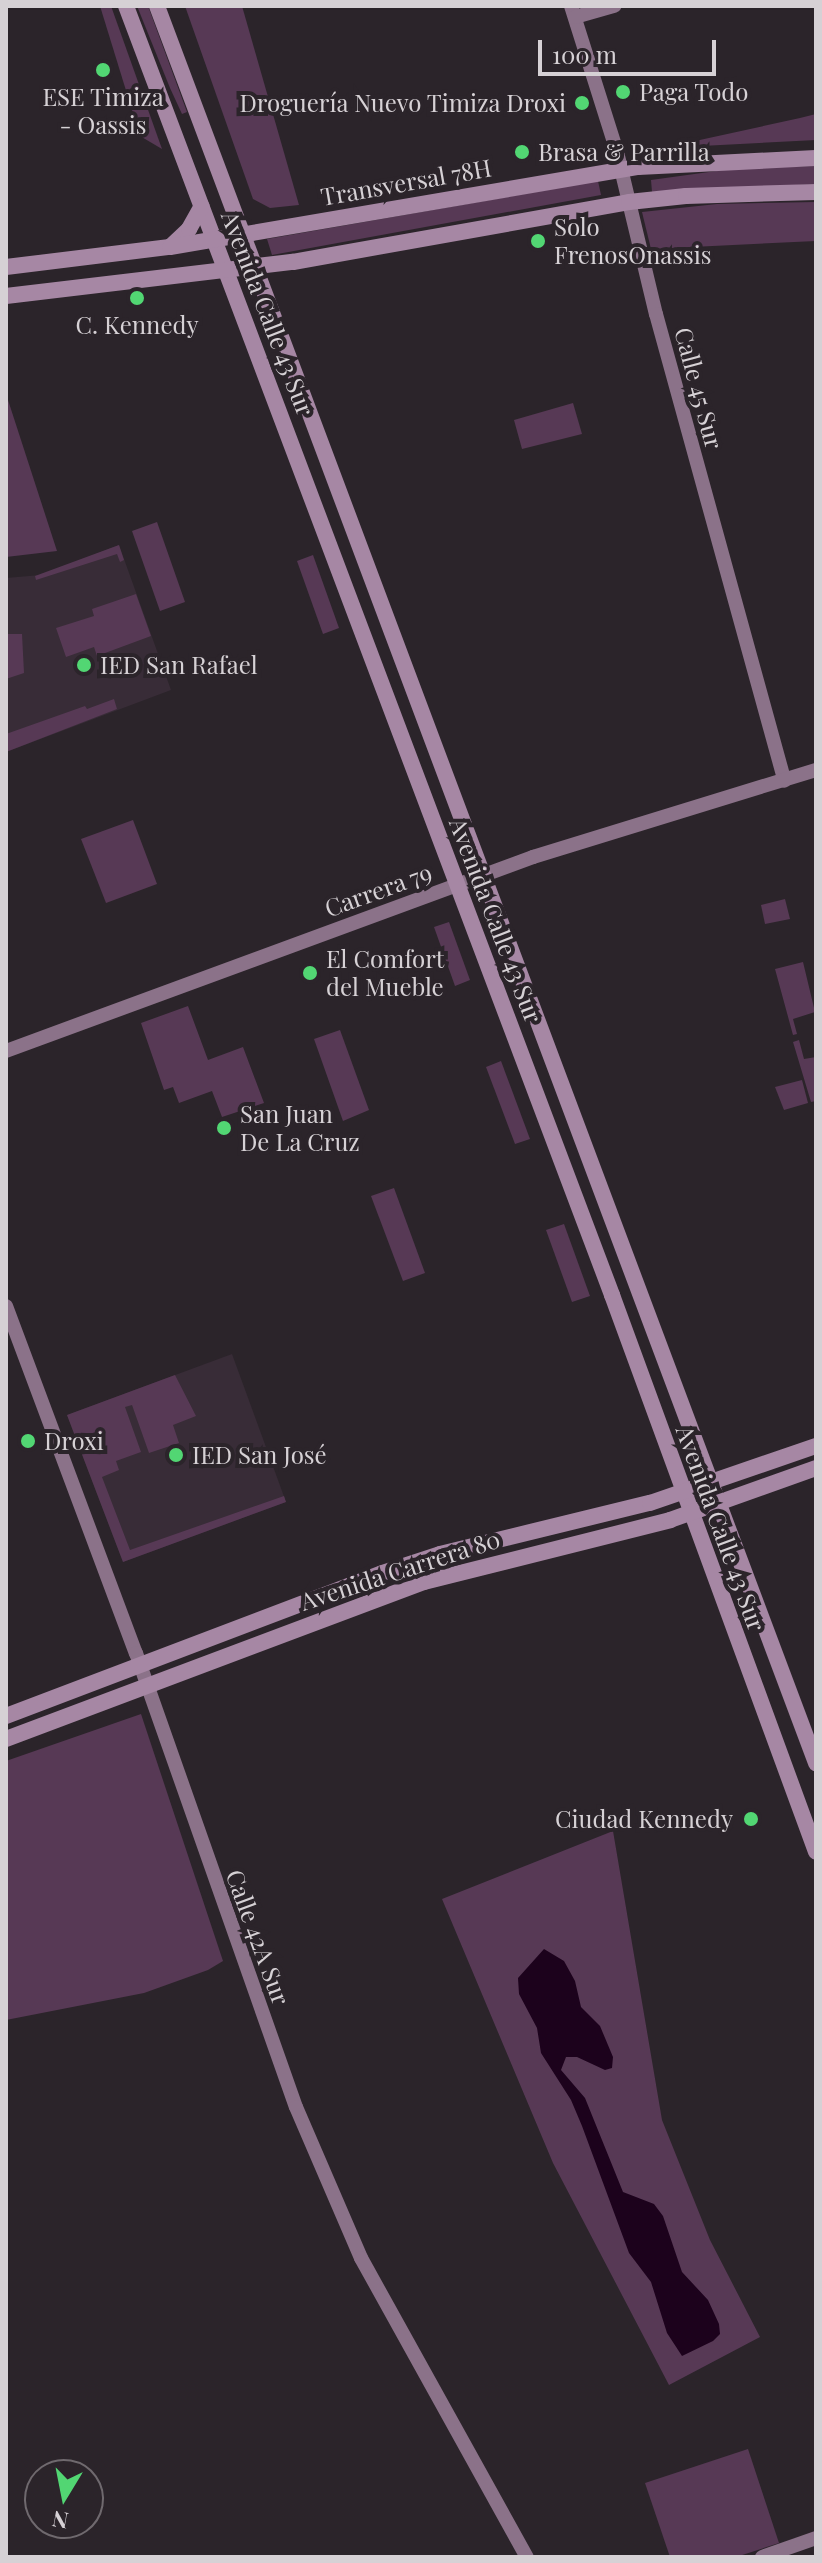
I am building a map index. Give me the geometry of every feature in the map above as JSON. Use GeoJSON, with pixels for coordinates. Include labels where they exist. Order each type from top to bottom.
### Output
{"type":"FeatureCollection","features":[{"type":"Feature","properties":{"kind":"main road","name":"Avenida Calle 43 Sur"},"geometry":{"type":"LineString","coordinates":[[126,6],[457,884],[816,1852]]}},
{"type":"Feature","properties":{"kind":"main road","name":"Avenida Calle 43 Sur"},"geometry":{"type":"LineString","coordinates":[[157,6],[816,1763]]}},
{"type":"Feature","properties":{"kind":"main road","name":"Transversal 78H"},"geometry":{"type":"LineString","coordinates":[[6,267],[170,247],[621,169],[729,160],[816,158]]}},
{"type":"Feature","properties":{"kind":"main road"},"geometry":{"type":"LineString","coordinates":[[6,296],[255,266],[629,202],[686,196],[816,192]]}},
{"type":"Feature","properties":{"kind":"main road"},"geometry":{"type":"LineString","coordinates":[[170,247],[189,229],[202,206]]}},
{"type":"Feature","properties":{"kind":"main road","name":"Avenida Carrera 80"},"geometry":{"type":"LineString","coordinates":[[6,1716],[440,1554],[628,1509],[816,1446]]}},
{"type":"Feature","properties":{"kind":"main road","name":"Avenida Carrera 80"},"geometry":{"type":"LineString","coordinates":[[6,1739],[424,1582],[690,1513],[816,1468]]}},
{"type":"Feature","properties":{"kind":"street"},"geometry":{"type":"LineString","coordinates":[[573,11],[614,6]]}},
{"type":"Feature","properties":{"kind":"street","name":"Calle 45 Sur"},"geometry":{"type":"LineString","coordinates":[[573,11],[621,169],[664,343],[785,781]]}},
{"type":"Feature","properties":{"kind":"street","name":"Carrera 79"},"geometry":{"type":"LineString","coordinates":[[6,1051],[560,848],[816,770]]}},
{"type":"Feature","properties":{"kind":"street","name":"Calle 42A Sur"},"geometry":{"type":"LineString","coordinates":[[6,1306],[140,1665],[275,2053],[361,2258],[527,2557]]}},
{"type":"Feature","properties":{"kind":"street"},"geometry":{"type":"LineString","coordinates":[[762,2557],[816,2538]]}},
{"type":"Feature","properties":{"kind":"shaded area"},"geometry":{"type":"Polygon","coordinates":[[[100,6],[111,6],[162,149],[140,136],[100,6]]]}},
{"type":"Feature","properties":{"kind":"shaded area"},"geometry":{"type":"Polygon","coordinates":[[[137,6],[148,6],[187,112],[182,114],[137,6]]]}},
{"type":"Feature","properties":{"kind":"shaded area"},"geometry":{"type":"Polygon","coordinates":[[[185,6],[242,6],[299,205],[270,208],[253,199],[185,6]]]}},
{"type":"Feature","properties":{"kind":"shaded area"},"geometry":{"type":"Polygon","coordinates":[[[816,114],[816,140],[663,148],[800,118],[816,114]]]}},
{"type":"Feature","properties":{"kind":"shaded area"},"geometry":{"type":"Polygon","coordinates":[[[816,166],[816,184],[652,192],[651,180],[738,168],[816,166]]]}},
{"type":"Feature","properties":{"kind":"shaded area"},"geometry":{"type":"Polygon","coordinates":[[[598,181],[601,195],[272,255],[267,239],[598,181]]]}},
{"type":"Feature","properties":{"kind":"shaded area"},"geometry":{"type":"Polygon","coordinates":[[[816,202],[816,241],[651,249],[642,212],[717,204],[816,202]]]}},
{"type":"Feature","properties":{"kind":"shaded area"},"geometry":{"type":"Polygon","coordinates":[[[8,400],[57,551],[6,557],[8,400]]]}},
{"type":"Feature","properties":{"kind":"shaded area"},"geometry":{"type":"Polygon","coordinates":[[[573,403],[582,434],[522,449],[514,420],[573,403]]]}},
{"type":"Feature","properties":{"kind":"shaded area"},"geometry":{"type":"Polygon","coordinates":[[[157,522],[185,602],[160,611],[132,531],[157,522]]]}},
{"type":"Feature","properties":{"kind":"shaded area","name":"IED San Rafael"},"geometry":{"type":"Polygon","coordinates":[[[119,545],[171,690],[6,752],[6,578],[41,575],[119,545]]]}},
{"type":"Feature","properties":{"kind":"shaded area"},"geometry":{"type":"Polygon","coordinates":[[[119,545],[124,560],[120,562],[117,554],[36,580],[35,576],[119,545]]]}},
{"type":"Feature","properties":{"kind":"shaded area"},"geometry":{"type":"Polygon","coordinates":[[[313,555],[339,628],[323,634],[297,561],[313,555]]]}},
{"type":"Feature","properties":{"kind":"shaded area"},"geometry":{"type":"Polygon","coordinates":[[[136,594],[151,636],[97,656],[94,647],[66,657],[56,628],[94,616],[92,609],[136,594]]]}},
{"type":"Feature","properties":{"kind":"shaded area"},"geometry":{"type":"Polygon","coordinates":[[[6,634],[22,634],[24,673],[6,679],[6,634]]]}},
{"type":"Feature","properties":{"kind":"shaded area"},"geometry":{"type":"Polygon","coordinates":[[[114,699],[117,709],[6,752],[6,734],[114,699]]]}},
{"type":"Feature","properties":{"kind":"shaded area"},"geometry":{"type":"Polygon","coordinates":[[[133,820],[157,884],[106,903],[81,839],[133,820]]]}},
{"type":"Feature","properties":{"kind":"shaded area"},"geometry":{"type":"Polygon","coordinates":[[[785,899],[790,919],[765,924],[761,905],[785,899]]]}},
{"type":"Feature","properties":{"kind":"shaded area"},"geometry":{"type":"Polygon","coordinates":[[[449,922],[470,980],[455,986],[434,927],[449,922]]]}},
{"type":"Feature","properties":{"kind":"shaded area"},"geometry":{"type":"Polygon","coordinates":[[[803,962],[815,1012],[793,1019],[797,1034],[793,1035],[775,969],[803,962]]]}},
{"type":"Feature","properties":{"kind":"shaded area"},"geometry":{"type":"Polygon","coordinates":[[[188,1006],[208,1060],[243,1047],[264,1103],[222,1117],[212,1091],[179,1103],[173,1087],[164,1090],[141,1023],[188,1006]]]}},
{"type":"Feature","properties":{"kind":"shaded area"},"geometry":{"type":"Polygon","coordinates":[[[340,1030],[369,1110],[343,1121],[314,1039],[340,1030]]]}},
{"type":"Feature","properties":{"kind":"shaded area"},"geometry":{"type":"Polygon","coordinates":[[[799,1040],[804,1059],[816,1057],[816,1101],[811,1102],[793,1042],[799,1040]]]}},
{"type":"Feature","properties":{"kind":"shaded area"},"geometry":{"type":"Polygon","coordinates":[[[501,1061],[530,1139],[515,1144],[486,1067],[501,1061]]]}},
{"type":"Feature","properties":{"kind":"shaded area"},"geometry":{"type":"Polygon","coordinates":[[[802,1080],[808,1103],[784,1110],[775,1087],[802,1080]]]}},
{"type":"Feature","properties":{"kind":"shaded area"},"geometry":{"type":"Polygon","coordinates":[[[394,1188],[425,1273],[403,1281],[371,1196],[394,1188]]]}},
{"type":"Feature","properties":{"kind":"shaded area"},"geometry":{"type":"Polygon","coordinates":[[[564,1224],[590,1296],[572,1302],[546,1230],[564,1224]]]}},
{"type":"Feature","properties":{"kind":"shaded area","name":"IED San José"},"geometry":{"type":"Polygon","coordinates":[[[232,1354],[286,1502],[123,1562],[67,1415],[232,1354]]]}},
{"type":"Feature","properties":{"kind":"shaded area"},"geometry":{"type":"Polygon","coordinates":[[[175,1375],[196,1416],[173,1425],[179,1443],[149,1453],[132,1405],[125,1407],[141,1452],[116,1461],[119,1470],[102,1477],[130,1550],[284,1496],[286,1502],[123,1562],[67,1415],[175,1375]]]}},
{"type":"Feature","properties":{"kind":"shaded area"},"geometry":{"type":"Polygon","coordinates":[[[141,1714],[223,1961],[208,1970],[144,1993],[6,2020],[6,1761],[141,1714]]]}},
{"type":"Feature","properties":{"kind":"shaded area"},"geometry":{"type":"Polygon","coordinates":[[[613,1831],[662,2120],[710,2240],[760,2337],[669,2385],[553,2163],[442,1899],[613,1831]]]}},
{"type":"Feature","properties":{"kind":"shaded area"},"geometry":{"type":"Polygon","coordinates":[[[544,1949],[564,1961],[575,1981],[581,2007],[600,2026],[613,2057],[612,2068],[605,2070],[577,2057],[566,2057],[561,2070],[585,2098],[623,2192],[654,2204],[663,2216],[682,2272],[708,2300],[719,2324],[720,2334],[713,2341],[682,2356],[667,2333],[651,2282],[629,2253],[571,2100],[541,2053],[537,2028],[519,1994],[518,1978],[544,1949]]]}},
{"type":"Feature","properties":{"kind":"shaded area"},"geometry":{"type":"Polygon","coordinates":[[[748,2449],[779,2543],[736,2557],[670,2557],[645,2483],[748,2449]]]}},
{"type":"Feature","properties":{"kind":"place","name":"ESE Timiza - Oassis"},"geometry":{"type":"Point","coordinates":[103,70]}},
{"type":"Feature","properties":{"kind":"place","name":"Paga Todo"},"geometry":{"type":"Point","coordinates":[623,92]}},
{"type":"Feature","properties":{"kind":"place","name":"Droguería Nuevo Timiza Droxi"},"geometry":{"type":"Point","coordinates":[582,103]}},
{"type":"Feature","properties":{"kind":"place","name":"Brasa & Parrilla"},"geometry":{"type":"Point","coordinates":[522,152]}},
{"type":"Feature","properties":{"kind":"place","name":"Solo FrenosOnassis"},"geometry":{"type":"Point","coordinates":[538,241]}},
{"type":"Feature","properties":{"kind":"place","name":"C. Kennedy"},"geometry":{"type":"Point","coordinates":[137,298]}},
{"type":"Feature","properties":{"kind":"place","name":"IED San Rafael"},"geometry":{"type":"Point","coordinates":[84,665]}},
{"type":"Feature","properties":{"kind":"place","name":"El Comfort del Mueble"},"geometry":{"type":"Point","coordinates":[310,973]}},
{"type":"Feature","properties":{"kind":"place","name":"San Juan De La Cruz"},"geometry":{"type":"Point","coordinates":[224,1128]}},
{"type":"Feature","properties":{"kind":"place","name":"Droxi"},"geometry":{"type":"Point","coordinates":[28,1441]}},
{"type":"Feature","properties":{"kind":"place","name":"IED San José"},"geometry":{"type":"Point","coordinates":[176,1455]}},
{"type":"Feature","properties":{"kind":"place","name":"Ciudad Kennedy"},"geometry":{"type":"Point","coordinates":[751,1819]}}]}
